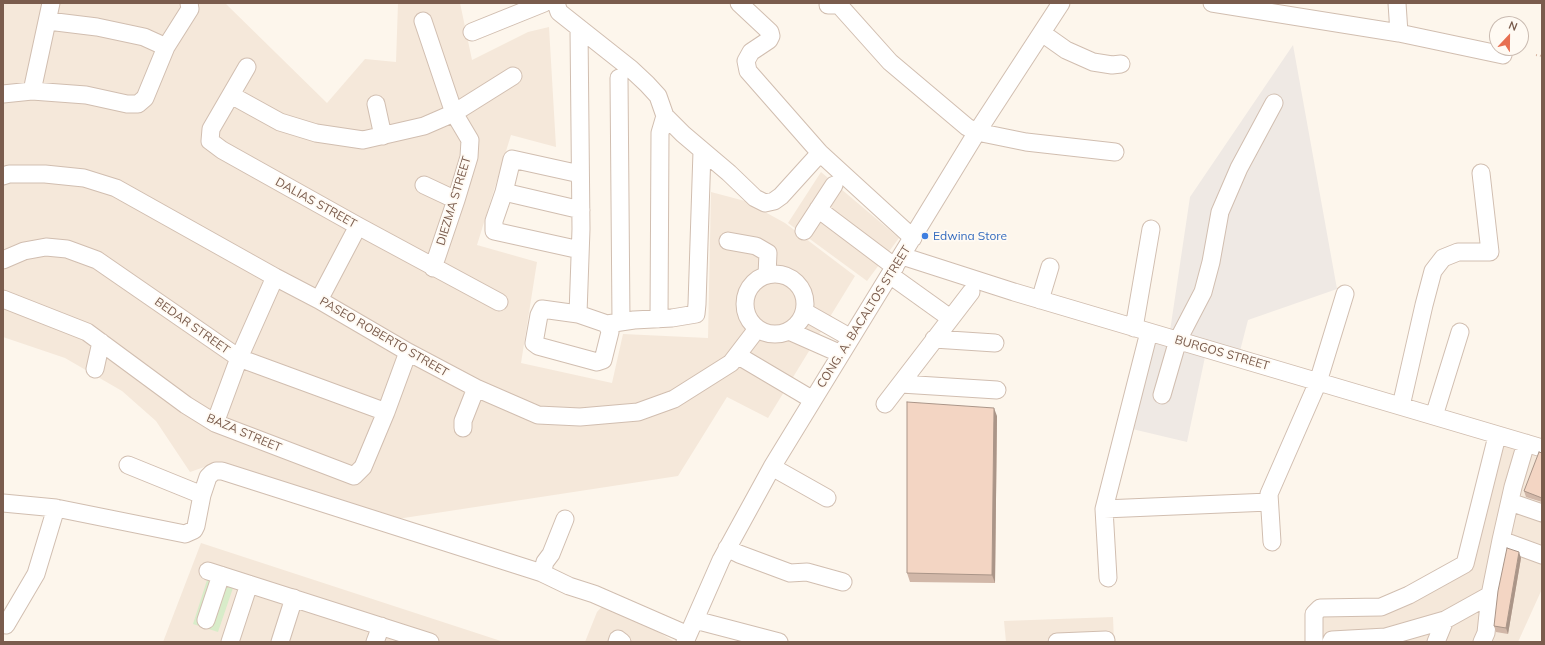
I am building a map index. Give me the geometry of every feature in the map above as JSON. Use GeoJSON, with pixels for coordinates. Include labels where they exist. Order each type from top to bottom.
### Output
{"type":"FeatureCollection","features":[{"type":"Feature","properties":{"kind":"street"},"geometry":{"type":"LineString","coordinates":[[32,91],[51,3]]}},
{"type":"Feature","properties":{"kind":"street"},"geometry":{"type":"LineString","coordinates":[[3,94],[32,91],[86,95],[127,104],[138,104],[145,98],[166,47],[190,10],[189,3]]}},
{"type":"Feature","properties":{"kind":"street"},"geometry":{"type":"LineString","coordinates":[[472,32],[544,3]]}},
{"type":"Feature","properties":{"kind":"street"},"geometry":{"type":"LineString","coordinates":[[556,3],[558,12],[631,69],[647,84],[658,96],[665,116],[755,198],[765,203],[774,201],[782,196],[820,153]]}},
{"type":"Feature","properties":{"kind":"street"},"geometry":{"type":"LineString","coordinates":[[739,3],[770,32],[771,36],[769,40],[750,52],[746,61],[748,71],[820,153],[866,197],[913,238]]}},
{"type":"Feature","properties":{"kind":"street"},"geometry":{"type":"LineString","coordinates":[[1212,3],[1398,33],[1489,52]]}},
{"type":"Feature","properties":{"kind":"street"},"geometry":{"type":"LineString","coordinates":[[1397,3],[1398,33]]}},
{"type":"Feature","properties":{"kind":"street","name":"CONG. A. BACALTOS STREET"},"geometry":{"type":"LineString","coordinates":[[686,639],[727,548],[772,467],[977,132],[1042,33],[1055,4]]}},
{"type":"Feature","properties":{"kind":"street"},"geometry":{"type":"LineString","coordinates":[[828,5],[839,5],[890,62],[967,127],[977,132],[1026,142],[1114,152]]}},
{"type":"Feature","properties":{"kind":"street"},"geometry":{"type":"LineString","coordinates":[[48,21],[97,27],[144,37],[166,47]]}},
{"type":"Feature","properties":{"kind":"street"},"geometry":{"type":"LineString","coordinates":[[422,21],[454,113]]}},
{"type":"Feature","properties":{"kind":"street"},"geometry":{"type":"LineString","coordinates":[[578,314],[581,210],[579,29]]}},
{"type":"Feature","properties":{"kind":"street"},"geometry":{"type":"LineString","coordinates":[[1042,33],[1066,50],[1093,62],[1112,65],[1121,64]]}},
{"type":"Feature","properties":{"kind":"street","name":"DALIAS STREET"},"geometry":{"type":"LineString","coordinates":[[247,67],[211,129],[210,141],[222,150],[433,268],[499,302]]}},
{"type":"Feature","properties":{"kind":"street"},"geometry":{"type":"LineString","coordinates":[[231,95],[280,122],[316,133],[363,140],[424,126],[454,113],[513,76]]}},
{"type":"Feature","properties":{"kind":"street"},"geometry":{"type":"LineString","coordinates":[[618,78],[614,323],[610,332],[603,360],[597,362],[538,346],[534,343],[539,315],[542,309],[578,314],[614,323],[696,314],[702,151]]}},
{"type":"Feature","properties":{"kind":"street"},"geometry":{"type":"LineString","coordinates":[[1162,396],[1178,340],[1203,292],[1211,262],[1220,212],[1239,168],[1274,102]]}},
{"type":"Feature","properties":{"kind":"street"},"geometry":{"type":"LineString","coordinates":[[376,104],[383,136]]}},
{"type":"Feature","properties":{"kind":"street","name":"DIEZMA STREET"},"geometry":{"type":"LineString","coordinates":[[433,268],[469,157],[470,140],[454,113]]}},
{"type":"Feature","properties":{"kind":"street"},"geometry":{"type":"LineString","coordinates":[[659,319],[660,133],[665,116]]}},
{"type":"Feature","properties":{"kind":"street"},"geometry":{"type":"LineString","coordinates":[[580,174],[512,158],[504,192],[494,221],[494,230],[580,250]]}},
{"type":"Feature","properties":{"kind":"street"},"geometry":{"type":"LineString","coordinates":[[1401,406],[1433,271],[1443,258],[1458,252],[1490,252],[1481,173]]}},
{"type":"Feature","properties":{"kind":"street","name":"PASEO ROBERTO STREET"},"geometry":{"type":"LineString","coordinates":[[3,176],[9,174],[69,176],[84,178],[116,188],[319,300],[408,352],[476,388],[538,415],[580,417],[638,412],[674,400],[731,362],[757,329]]}},
{"type":"Feature","properties":{"kind":"street"},"geometry":{"type":"LineString","coordinates":[[804,231],[834,185]]}},
{"type":"Feature","properties":{"kind":"street"},"geometry":{"type":"LineString","coordinates":[[424,186],[456,200]]}},
{"type":"Feature","properties":{"kind":"street"},"geometry":{"type":"LineString","coordinates":[[504,192],[581,210]]}},
{"type":"Feature","properties":{"kind":"street"},"geometry":{"type":"LineString","coordinates":[[818,209],[896,266],[950,318]]}},
{"type":"Feature","properties":{"kind":"street"},"geometry":{"type":"LineString","coordinates":[[319,300],[358,226]]}},
{"type":"Feature","properties":{"kind":"street"},"geometry":{"type":"LineString","coordinates":[[1108,578],[1104,509],[1142,330],[1151,228]]}},
{"type":"Feature","properties":{"kind":"street"},"geometry":{"type":"LineString","coordinates":[[728,241],[756,246],[768,253],[767,275]]}},
{"type":"Feature","properties":{"kind":"street","name":"BEDAR STREET"},"geometry":{"type":"LineString","coordinates":[[3,260],[24,251],[46,247],[67,249],[98,260],[239,358],[386,412]]}},
{"type":"Feature","properties":{"kind":"street","name":"BURGOS STREET"},"geometry":{"type":"LineString","coordinates":[[896,266],[1040,300],[1542,448]]}},
{"type":"Feature","properties":{"kind":"street"},"geometry":{"type":"LineString","coordinates":[[1040,300],[1050,267]]}},
{"type":"Feature","properties":{"kind":"street"},"geometry":{"type":"LineString","coordinates":[[767,275],[785,275],[799,286],[804,294],[806,303],[805,312],[799,323],[789,331],[778,334],[767,333],[757,329],[750,321],[745,310],[745,299],[749,288],[756,280],[767,275]]}},
{"type":"Feature","properties":{"kind":"street"},"geometry":{"type":"LineString","coordinates":[[215,423],[239,358],[275,277]]}},
{"type":"Feature","properties":{"kind":"street"},"geometry":{"type":"LineString","coordinates":[[885,404],[971,292]]}},
{"type":"Feature","properties":{"kind":"street"},"geometry":{"type":"LineString","coordinates":[[1272,542],[1269,494],[1318,382],[1345,294]]}},
{"type":"Feature","properties":{"kind":"street","name":"BAZA STREET"},"geometry":{"type":"LineString","coordinates":[[3,299],[87,332],[186,405],[215,423],[354,476],[364,466],[408,352]]}},
{"type":"Feature","properties":{"kind":"street"},"geometry":{"type":"LineString","coordinates":[[805,312],[851,338]]}},
{"type":"Feature","properties":{"kind":"street"},"geometry":{"type":"LineString","coordinates":[[789,331],[841,354]]}},
{"type":"Feature","properties":{"kind":"street"},"geometry":{"type":"LineString","coordinates":[[1434,416],[1460,332]]}},
{"type":"Feature","properties":{"kind":"street"},"geometry":{"type":"LineString","coordinates":[[934,340],[995,343]]}},
{"type":"Feature","properties":{"kind":"street"},"geometry":{"type":"LineString","coordinates":[[95,369],[101,342]]}},
{"type":"Feature","properties":{"kind":"street"},"geometry":{"type":"LineString","coordinates":[[737,355],[813,400]]}},
{"type":"Feature","properties":{"kind":"street"},"geometry":{"type":"LineString","coordinates":[[901,384],[997,390]]}},
{"type":"Feature","properties":{"kind":"street"},"geometry":{"type":"LineString","coordinates":[[463,428],[463,421],[476,388]]}},
{"type":"Feature","properties":{"kind":"street"},"geometry":{"type":"LineString","coordinates":[[1314,642],[1314,614],[1320,608],[1381,607],[1408,595],[1465,564],[1498,436]]}},
{"type":"Feature","properties":{"kind":"street"},"geometry":{"type":"LineString","coordinates":[[1482,642],[1486,633],[1490,595],[1501,540],[1526,444]]}},
{"type":"Feature","properties":{"kind":"street"},"geometry":{"type":"LineString","coordinates":[[128,465],[202,495]]}},
{"type":"Feature","properties":{"kind":"street"},"geometry":{"type":"LineString","coordinates":[[772,467],[827,498]]}},
{"type":"Feature","properties":{"kind":"street"},"geometry":{"type":"LineString","coordinates":[[3,503],[56,508],[185,534],[194,530],[196,526],[202,495],[208,477],[216,471],[222,471],[542,573],[569,586],[594,594],[686,639]]}},
{"type":"Feature","properties":{"kind":"street"},"geometry":{"type":"LineString","coordinates":[[1104,509],[1269,502]]}},
{"type":"Feature","properties":{"kind":"street"},"geometry":{"type":"LineString","coordinates":[[1510,502],[1542,513]]}},
{"type":"Feature","properties":{"kind":"street"},"geometry":{"type":"LineString","coordinates":[[6,625],[36,574],[56,508]]}},
{"type":"Feature","properties":{"kind":"street"},"geometry":{"type":"LineString","coordinates":[[542,573],[545,562],[554,548],[565,518]]}},
{"type":"Feature","properties":{"kind":"street"},"geometry":{"type":"LineString","coordinates":[[1501,540],[1542,555]]}},
{"type":"Feature","properties":{"kind":"street"},"geometry":{"type":"LineString","coordinates":[[727,548],[790,573],[807,572],[843,582]]}},
{"type":"Feature","properties":{"kind":"street"},"geometry":{"type":"LineString","coordinates":[[206,620],[215,573],[430,642]]}},
{"type":"Feature","properties":{"kind":"street"},"geometry":{"type":"LineString","coordinates":[[230,642],[249,584]]}},
{"type":"Feature","properties":{"kind":"street"},"geometry":{"type":"LineString","coordinates":[[1331,642],[1332,640],[1386,638],[1445,620],[1490,595]]}},
{"type":"Feature","properties":{"kind":"street"},"geometry":{"type":"LineString","coordinates":[[280,642],[294,598]]}},
{"type":"Feature","properties":{"kind":"street"},"geometry":{"type":"LineString","coordinates":[[695,620],[779,642]]}},
{"type":"Feature","properties":{"kind":"street"},"geometry":{"type":"LineString","coordinates":[[1436,642],[1445,620]]}},
{"type":"Feature","properties":{"kind":"street"},"geometry":{"type":"LineString","coordinates":[[375,642],[381,626]]}},
{"type":"Feature","properties":{"kind":"street"},"geometry":{"type":"LineString","coordinates":[[617,642],[618,639],[622,642]]}},
{"type":"Feature","properties":{"kind":"street"},"geometry":{"type":"LineString","coordinates":[[1057,642],[1106,640]]}},
{"type":"Feature","properties":{"kind":"path"},"geometry":{"type":"LineString","coordinates":[[1536,55],[1542,56]]}},
{"type":"Feature","properties":{"kind":"shaded area"},"geometry":{"type":"Polygon","coordinates":[[[3,3],[225,3],[327,103],[365,59],[396,62],[398,3],[460,3],[472,60],[528,32],[549,27],[556,147],[511,135],[477,245],[537,262],[521,363],[612,383],[623,334],[708,338],[711,192],[745,201],[785,223],[855,276],[768,418],[727,397],[678,476],[384,521],[216,463],[190,472],[156,421],[122,391],[65,358],[3,337],[3,3]]]}},
{"type":"Feature","properties":{"kind":"shaded area"},"geometry":{"type":"Polygon","coordinates":[[[1293,45],[1337,289],[1248,320],[1240,351],[1170,331],[1190,197],[1293,45]]]}},
{"type":"Feature","properties":{"kind":"shaded area"},"geometry":{"type":"Polygon","coordinates":[[[821,172],[899,238],[867,281],[788,223],[821,172]]]}},
{"type":"Feature","properties":{"kind":"shaded area"},"geometry":{"type":"Polygon","coordinates":[[[1149,339],[1205,357],[1187,442],[1128,428],[1149,339]]]}},
{"type":"Feature","properties":{"kind":"shaded area"},"geometry":{"type":"Polygon","coordinates":[[[1497,441],[1542,454],[1542,589],[1518,642],[1317,642],[1318,614],[1390,613],[1466,573],[1497,441]]]}},
{"type":"Feature","properties":{"kind":"shaded area"},"geometry":{"type":"Polygon","coordinates":[[[201,543],[504,642],[163,642],[201,543]]]}},
{"type":"Feature","properties":{"kind":"shaded area"},"geometry":{"type":"Polygon","coordinates":[[[607,601],[675,642],[585,642],[597,612],[607,601]]]}},
{"type":"Feature","properties":{"kind":"shaded area"},"geometry":{"type":"Polygon","coordinates":[[[1113,617],[1114,642],[1006,642],[1004,621],[1113,617]]]}},
{"type":"Feature","properties":{"kind":"green space"},"geometry":{"type":"Polygon","coordinates":[[[208,577],[234,585],[218,632],[193,624],[208,577]]]}},
{"type":"Feature","properties":{"kind":"building"},"geometry":{"type":"Polygon","coordinates":[[[907,402],[994,408],[992,575],[907,573],[907,402]]]}},
{"type":"Feature","properties":{"kind":"building"},"geometry":{"type":"Polygon","coordinates":[[[1539,452],[1542,453],[1542,498],[1524,491],[1539,452]]]}},
{"type":"Feature","properties":{"kind":"building"},"geometry":{"type":"Polygon","coordinates":[[[1507,548],[1519,552],[1506,628],[1494,626],[1498,591],[1507,548]]]}},
{"type":"Feature","properties":{"kind":"place","name":"Edwina Store"},"geometry":{"type":"Point","coordinates":[925,236]}}]}
